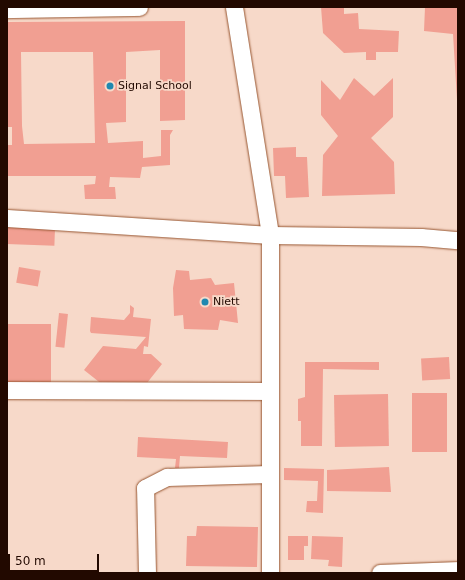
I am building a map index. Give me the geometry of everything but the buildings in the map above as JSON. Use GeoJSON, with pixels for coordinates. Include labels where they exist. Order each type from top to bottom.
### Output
{"type":"FeatureCollection","features":[{"type":"Feature","properties":{"kind":"street"},"geometry":{"type":"LineString","coordinates":[[7,9],[139,7]]}},
{"type":"Feature","properties":{"kind":"street"},"geometry":{"type":"LineString","coordinates":[[234,7],[270,235],[270,573]]}},
{"type":"Feature","properties":{"kind":"street"},"geometry":{"type":"LineString","coordinates":[[7,218],[270,235],[421,237],[458,240]]}},
{"type":"Feature","properties":{"kind":"street"},"geometry":{"type":"LineString","coordinates":[[7,390],[270,391]]}},
{"type":"Feature","properties":{"kind":"street"},"geometry":{"type":"LineString","coordinates":[[147,573],[145,488],[167,477],[269,474]]}},
{"type":"Feature","properties":{"kind":"street"},"geometry":{"type":"LineString","coordinates":[[380,573],[458,570]]}},
{"type":"Feature","properties":{"kind":"place","name":"Signal School"},"geometry":{"type":"Point","coordinates":[110,86]}},
{"type":"Feature","properties":{"kind":"place","name":"Niett"},"geometry":{"type":"Point","coordinates":[205,302]}}]}
